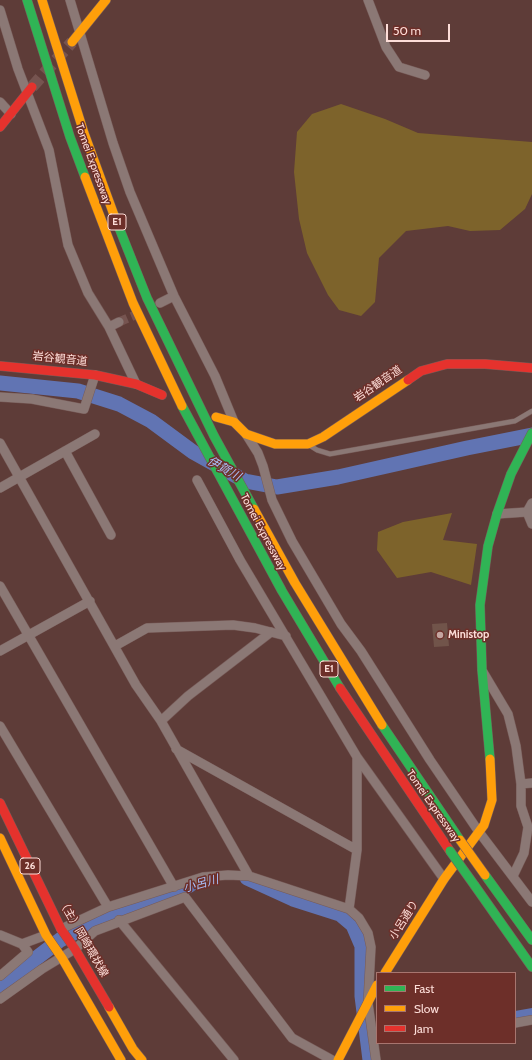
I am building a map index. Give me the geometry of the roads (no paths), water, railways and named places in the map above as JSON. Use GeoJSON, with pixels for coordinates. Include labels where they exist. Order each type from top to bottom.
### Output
{"type":"FeatureCollection","features":[{"type":"Feature","properties":{"kind":"main road","name":"Tomei Expressway"},"geometry":{"type":"LineString","coordinates":[[27,0],[70,137],[105,233],[136,310],[196,434],[282,591],[341,690],[450,851],[532,967]]}},
{"type":"Feature","properties":{"kind":"main road","name":"Tomei Expressway"},"geometry":{"type":"LineString","coordinates":[[42,0],[84,133],[119,228],[147,298],[214,436],[295,583],[358,688],[412,771],[532,940]]}},
{"type":"Feature","properties":{"kind":"main road"},"geometry":{"type":"LineString","coordinates":[[72,42],[106,0]]}},
{"type":"Feature","properties":{"kind":"main road"},"geometry":{"type":"LineString","coordinates":[[0,127],[30,90]]}},
{"type":"Feature","properties":{"kind":"main road","name":"岩谷観音道"},"geometry":{"type":"LineString","coordinates":[[246,434],[275,444],[308,444],[323,437],[421,371],[447,364],[485,364],[532,368]]}},
{"type":"Feature","properties":{"kind":"main road","name":"岩谷観音道"},"geometry":{"type":"LineString","coordinates":[[0,366],[96,375],[136,384],[162,396]]}},
{"type":"Feature","properties":{"kind":"main road"},"geometry":{"type":"LineString","coordinates":[[216,417],[234,422],[246,434]]}},
{"type":"Feature","properties":{"kind":"main road","name":"小呂通り"},"geometry":{"type":"LineString","coordinates":[[386,972],[444,879],[484,825],[492,800],[490,754],[482,670],[480,605],[488,546],[497,514],[511,474],[525,451],[532,433]]}},
{"type":"Feature","properties":{"kind":"main road","name":"（主）岡崎環状線"},"geometry":{"type":"LineString","coordinates":[[0,803],[61,929],[76,949],[133,1049],[142,1060]]}},
{"type":"Feature","properties":{"kind":"main road","name":"26"},"geometry":{"type":"LineString","coordinates":[[0,838],[46,934],[62,958],[121,1060]]}},
{"type":"Feature","properties":{"kind":"main road"},"geometry":{"type":"LineString","coordinates":[[338,1060],[376,987]]}},
{"type":"Feature","properties":{"kind":"street"},"geometry":{"type":"LineString","coordinates":[[70,0],[112,143],[130,192],[174,296],[215,376],[234,422]]}},
{"type":"Feature","properties":{"kind":"street"},"geometry":{"type":"LineString","coordinates":[[368,0],[386,47],[399,66],[425,75]]}},
{"type":"Feature","properties":{"kind":"street"},"geometry":{"type":"LineString","coordinates":[[0,10],[18,69],[30,90],[49,150],[68,245],[88,292],[109,327],[136,384]]}},
{"type":"Feature","properties":{"kind":"street"},"geometry":{"type":"LineString","coordinates":[[0,102],[11,114]]}},
{"type":"Feature","properties":{"kind":"street"},"geometry":{"type":"LineString","coordinates":[[160,303],[174,296]]}},
{"type":"Feature","properties":{"kind":"street"},"geometry":{"type":"LineString","coordinates":[[109,327],[120,322]]}},
{"type":"Feature","properties":{"kind":"street"},"geometry":{"type":"LineString","coordinates":[[0,397],[32,399],[84,409],[96,375]]}},
{"type":"Feature","properties":{"kind":"street"},"geometry":{"type":"LineString","coordinates":[[0,488],[96,434]]}},
{"type":"Feature","properties":{"kind":"street"},"geometry":{"type":"LineString","coordinates":[[246,434],[258,453],[272,500],[292,541],[341,624],[361,651],[430,760],[479,832],[532,902]]}},
{"type":"Feature","properties":{"kind":"street"},"geometry":{"type":"LineString","coordinates":[[0,443],[136,685],[161,721],[249,876]]}},
{"type":"Feature","properties":{"kind":"street"},"geometry":{"type":"LineString","coordinates":[[65,451],[111,535]]}},
{"type":"Feature","properties":{"kind":"street"},"geometry":{"type":"LineString","coordinates":[[197,480],[240,560],[357,757],[444,879]]}},
{"type":"Feature","properties":{"kind":"street"},"geometry":{"type":"LineString","coordinates":[[527,512],[532,503]]}},
{"type":"Feature","properties":{"kind":"street"},"geometry":{"type":"LineString","coordinates":[[497,514],[527,512]]}},
{"type":"Feature","properties":{"kind":"street"},"geometry":{"type":"LineString","coordinates":[[527,512],[532,524]]}},
{"type":"Feature","properties":{"kind":"street"},"geometry":{"type":"LineString","coordinates":[[0,586],[27,636],[174,887]]}},
{"type":"Feature","properties":{"kind":"street"},"geometry":{"type":"LineString","coordinates":[[0,651],[90,601]]}},
{"type":"Feature","properties":{"kind":"street"},"geometry":{"type":"LineString","coordinates":[[115,646],[147,628],[233,625],[286,636]]}},
{"type":"Feature","properties":{"kind":"street"},"geometry":{"type":"LineString","coordinates":[[161,721],[188,696],[271,632]]}},
{"type":"Feature","properties":{"kind":"street"},"geometry":{"type":"LineString","coordinates":[[482,670],[508,714],[516,746],[521,784],[521,806],[528,827],[524,853],[513,876]]}},
{"type":"Feature","properties":{"kind":"street"},"geometry":{"type":"LineString","coordinates":[[0,726],[108,907]]}},
{"type":"Feature","properties":{"kind":"street"},"geometry":{"type":"LineString","coordinates":[[176,749],[357,850]]}},
{"type":"Feature","properties":{"kind":"street"},"geometry":{"type":"LineString","coordinates":[[349,909],[357,850],[357,757]]}},
{"type":"Feature","properties":{"kind":"street"},"geometry":{"type":"LineString","coordinates":[[521,784],[532,783]]}},
{"type":"Feature","properties":{"kind":"street"},"geometry":{"type":"LineString","coordinates":[[61,929],[108,907],[203,877],[228,875],[249,876],[349,909],[359,918],[368,933],[371,947],[368,1003],[376,1060]]}},
{"type":"Feature","properties":{"kind":"street"},"geometry":{"type":"LineString","coordinates":[[0,999],[42,969],[76,949],[95,931],[119,920],[185,897],[292,1038],[332,1060]]}},
{"type":"Feature","properties":{"kind":"street"},"geometry":{"type":"LineString","coordinates":[[119,920],[234,1060]]}},
{"type":"Feature","properties":{"kind":"street"},"geometry":{"type":"LineString","coordinates":[[22,944],[46,934]]}},
{"type":"Feature","properties":{"kind":"street"},"geometry":{"type":"LineString","coordinates":[[0,935],[22,944],[28,952],[0,976]]}},
{"type":"Feature","properties":{"kind":"street"},"geometry":{"type":"LineString","coordinates":[[368,1003],[376,1006]]}},
{"type":"Feature","properties":{"kind":"street"},"geometry":{"type":"LineString","coordinates":[[516,1023],[532,1020]]}},
{"type":"Feature","properties":{"kind":"lane"},"geometry":{"type":"LineString","coordinates":[[308,444],[317,450],[330,454],[515,421],[532,411]]}},
{"type":"Feature","properties":{"kind":"water"},"geometry":{"type":"Polygon","coordinates":[[[532,1008],[532,1016],[516,1020],[516,1011],[532,1008]]]}},
{"type":"Feature","properties":{"kind":"waterway","name":"伊賀川"},"geometry":{"type":"LineString","coordinates":[[0,383],[78,391],[119,404],[151,421],[193,452],[245,481],[277,487],[338,477],[532,435]]}},
{"type":"Feature","properties":{"kind":"waterway","name":"小呂川"},"geometry":{"type":"LineString","coordinates":[[247,878],[293,899],[340,914],[353,925],[362,946],[362,996],[370,1060]]}},
{"type":"Feature","properties":{"kind":"waterway","name":"小呂川"},"geometry":{"type":"LineString","coordinates":[[0,986],[60,940],[96,921],[190,885]]}},
{"type":"Feature","properties":{"kind":"tunnel"},"geometry":{"type":"LineString","coordinates":[[32,87],[72,42]]}},
{"type":"Feature","properties":{"kind":"tunnel"},"geometry":{"type":"LineString","coordinates":[[119,322],[142,312]]}},
{"type":"Feature","properties":{"kind":"place","name":"Ministop"},"geometry":{"type":"Point","coordinates":[440,635]}}]}
